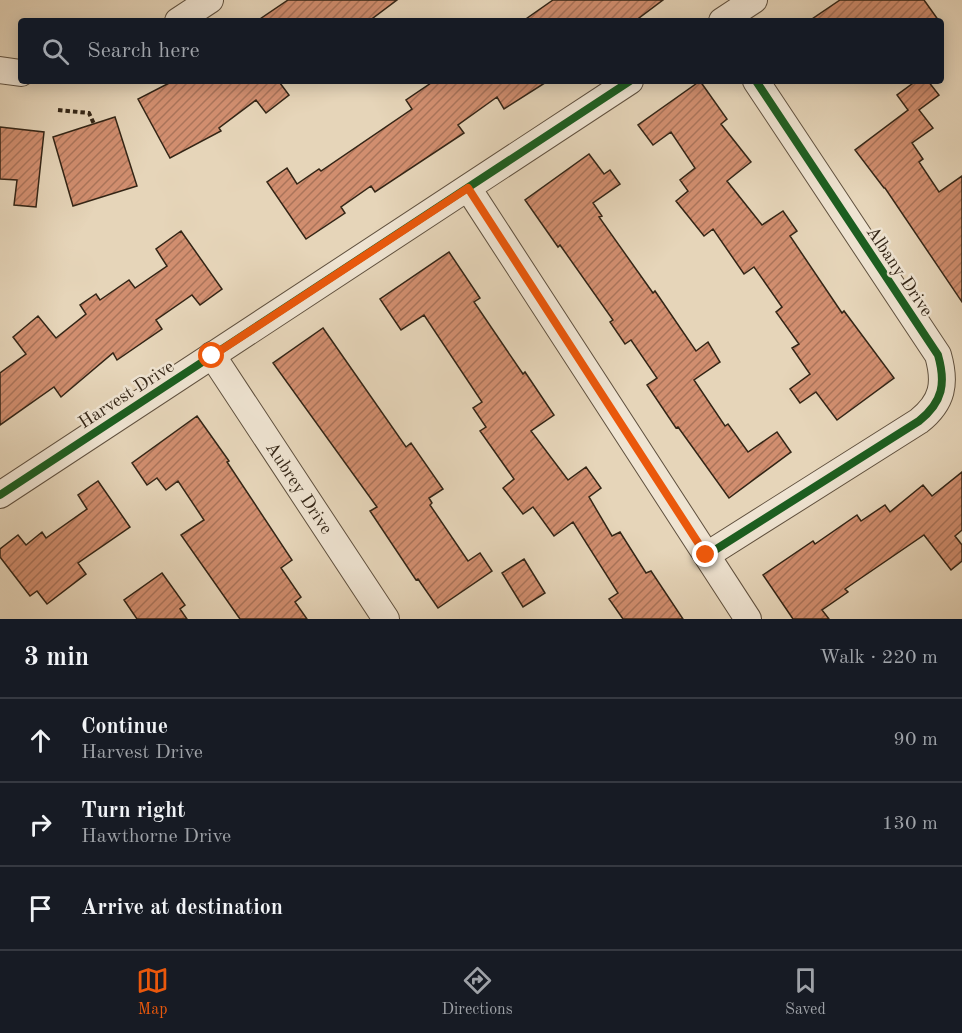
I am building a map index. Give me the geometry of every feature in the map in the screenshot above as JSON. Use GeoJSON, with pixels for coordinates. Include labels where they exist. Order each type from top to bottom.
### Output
{"type":"FeatureCollection","features":[{"type":"Feature","properties":{"kind":"street"},"geometry":{"type":"LineString","coordinates":[[183,18],[210,0]]}},
{"type":"Feature","properties":{"kind":"street"},"geometry":{"type":"LineString","coordinates":[[727,18],[754,0]]}},
{"type":"Feature","properties":{"kind":"street"},"geometry":{"type":"LineString","coordinates":[[0,70],[18,73]]}},
{"type":"Feature","properties":{"kind":"street","name":"Harvest Drive"},"geometry":{"type":"LineString","coordinates":[[0,495],[625,84]]}},
{"type":"Feature","properties":{"kind":"street","name":"Albany Drive"},"geometry":{"type":"LineString","coordinates":[[706,555],[919,421],[937,402],[942,388],[943,372],[938,355],[758,84]]}},
{"type":"Feature","properties":{"kind":"street"},"geometry":{"type":"LineString","coordinates":[[468,188],[748,619]]}},
{"type":"Feature","properties":{"kind":"street","name":"Aubrey Drive"},"geometry":{"type":"LineString","coordinates":[[212,356],[386,619]]}},
{"type":"Feature","properties":{"kind":"path"},"geometry":{"type":"LineString","coordinates":[[58,110],[89,113],[94,124]]}},
{"type":"Feature","properties":{"kind":"building"},"geometry":{"type":"Polygon","coordinates":[[[288,0],[397,0],[373,18],[261,18],[288,0]]]}},
{"type":"Feature","properties":{"kind":"building"},"geometry":{"type":"Polygon","coordinates":[[[553,0],[663,0],[639,18],[527,18],[553,0]]]}},
{"type":"Feature","properties":{"kind":"building"},"geometry":{"type":"Polygon","coordinates":[[[840,0],[924,0],[937,18],[813,18],[840,0]]]}},
{"type":"Feature","properties":{"kind":"building"},"geometry":{"type":"Polygon","coordinates":[[[167,84],[281,84],[289,95],[266,113],[256,100],[219,128],[221,131],[170,158],[138,99],[167,84]]]}},
{"type":"Feature","properties":{"kind":"building"},"geometry":{"type":"Polygon","coordinates":[[[430,84],[543,84],[504,109],[497,97],[458,125],[464,133],[375,192],[371,186],[341,207],[345,213],[306,239],[267,182],[287,168],[297,184],[319,169],[321,171],[412,109],[406,100],[430,84]]]}},
{"type":"Feature","properties":{"kind":"building"},"geometry":{"type":"Polygon","coordinates":[[[696,84],[702,84],[727,119],[721,124],[751,162],[727,181],[762,225],[783,211],[797,231],[790,236],[842,313],[844,311],[894,378],[837,420],[816,392],[800,403],[790,389],[810,374],[792,348],[799,344],[776,312],[782,307],[754,267],[744,274],[713,229],[704,236],[676,201],[688,191],[680,180],[695,168],[671,132],[653,145],[638,125],[696,84]]]}},
{"type":"Feature","properties":{"kind":"building"},"geometry":{"type":"Polygon","coordinates":[[[912,84],[930,84],[939,95],[919,110],[933,128],[912,143],[923,159],[919,162],[939,192],[962,176],[962,302],[885,188],[855,150],[908,110],[897,95],[912,84]]]}},
{"type":"Feature","properties":{"kind":"building"},"geometry":{"type":"Polygon","coordinates":[[[115,117],[137,186],[73,206],[53,137],[115,117]]]}},
{"type":"Feature","properties":{"kind":"building"},"geometry":{"type":"Polygon","coordinates":[[[0,127],[44,132],[36,207],[14,205],[17,180],[0,179],[0,127]]]}},
{"type":"Feature","properties":{"kind":"building"},"geometry":{"type":"Polygon","coordinates":[[[589,154],[604,174],[610,170],[620,184],[593,203],[602,216],[599,217],[653,293],[655,291],[696,351],[708,342],[720,362],[694,380],[725,426],[728,424],[748,452],[777,432],[791,452],[729,498],[647,385],[657,378],[631,340],[625,344],[610,322],[613,320],[525,200],[589,154]]]}},
{"type":"Feature","properties":{"kind":"building"},"geometry":{"type":"Polygon","coordinates":[[[181,231],[222,289],[200,305],[192,295],[156,320],[162,329],[117,360],[113,353],[61,397],[54,387],[0,425],[0,373],[26,354],[13,337],[38,316],[56,338],[86,314],[80,305],[96,294],[100,300],[129,280],[135,288],[167,266],[156,249],[181,231]]]}},
{"type":"Feature","properties":{"kind":"building"},"geometry":{"type":"Polygon","coordinates":[[[449,252],[480,298],[474,302],[554,415],[531,431],[568,480],[586,467],[601,488],[589,497],[612,536],[620,532],[646,573],[651,571],[683,619],[623,619],[609,599],[618,593],[573,522],[554,536],[533,507],[523,514],[503,488],[514,479],[480,431],[486,427],[473,408],[482,402],[424,315],[401,330],[380,299],[449,252]]]}},
{"type":"Feature","properties":{"kind":"building"},"geometry":{"type":"Polygon","coordinates":[[[323,328],[406,447],[411,443],[443,489],[429,498],[432,503],[430,505],[468,561],[480,553],[492,571],[438,608],[418,579],[416,580],[370,511],[377,507],[273,363],[323,328]]]}},
{"type":"Feature","properties":{"kind":"building"},"geometry":{"type":"Polygon","coordinates":[[[197,416],[229,461],[227,462],[292,560],[281,568],[301,597],[295,602],[307,619],[240,619],[181,535],[204,520],[178,481],[166,490],[157,478],[147,485],[132,463],[197,416]]]}},
{"type":"Feature","properties":{"kind":"building"},"geometry":{"type":"Polygon","coordinates":[[[962,472],[962,530],[955,536],[962,545],[962,561],[951,570],[924,535],[845,589],[848,592],[822,610],[829,619],[793,619],[763,575],[813,541],[815,544],[857,515],[861,521],[885,505],[890,512],[923,485],[932,496],[962,472]]]}},
{"type":"Feature","properties":{"kind":"building"},"geometry":{"type":"Polygon","coordinates":[[[98,481],[130,527],[78,563],[86,574],[47,604],[37,591],[30,596],[0,557],[0,549],[18,535],[26,545],[42,532],[46,538],[87,509],[78,495],[98,481]]]}},
{"type":"Feature","properties":{"kind":"building"},"geometry":{"type":"Polygon","coordinates":[[[524,559],[545,593],[523,607],[502,573],[524,559]]]}},
{"type":"Feature","properties":{"kind":"building"},"geometry":{"type":"Polygon","coordinates":[[[162,573],[185,605],[180,609],[187,619],[137,619],[124,600],[162,573]]]}},
{"type":"Feature","properties":{"kind":"cycle path"},"geometry":{"type":"LineString","coordinates":[[0,495],[625,84]]}},
{"type":"Feature","properties":{"kind":"cycle path"},"geometry":{"type":"LineString","coordinates":[[707,555],[919,421],[938,399],[942,383],[938,355],[758,84]]}},
{"type":"Feature","properties":{"kind":"route"},"geometry":{"type":"LineString","coordinates":[[212,356],[468,188],[706,555]]}}]}
